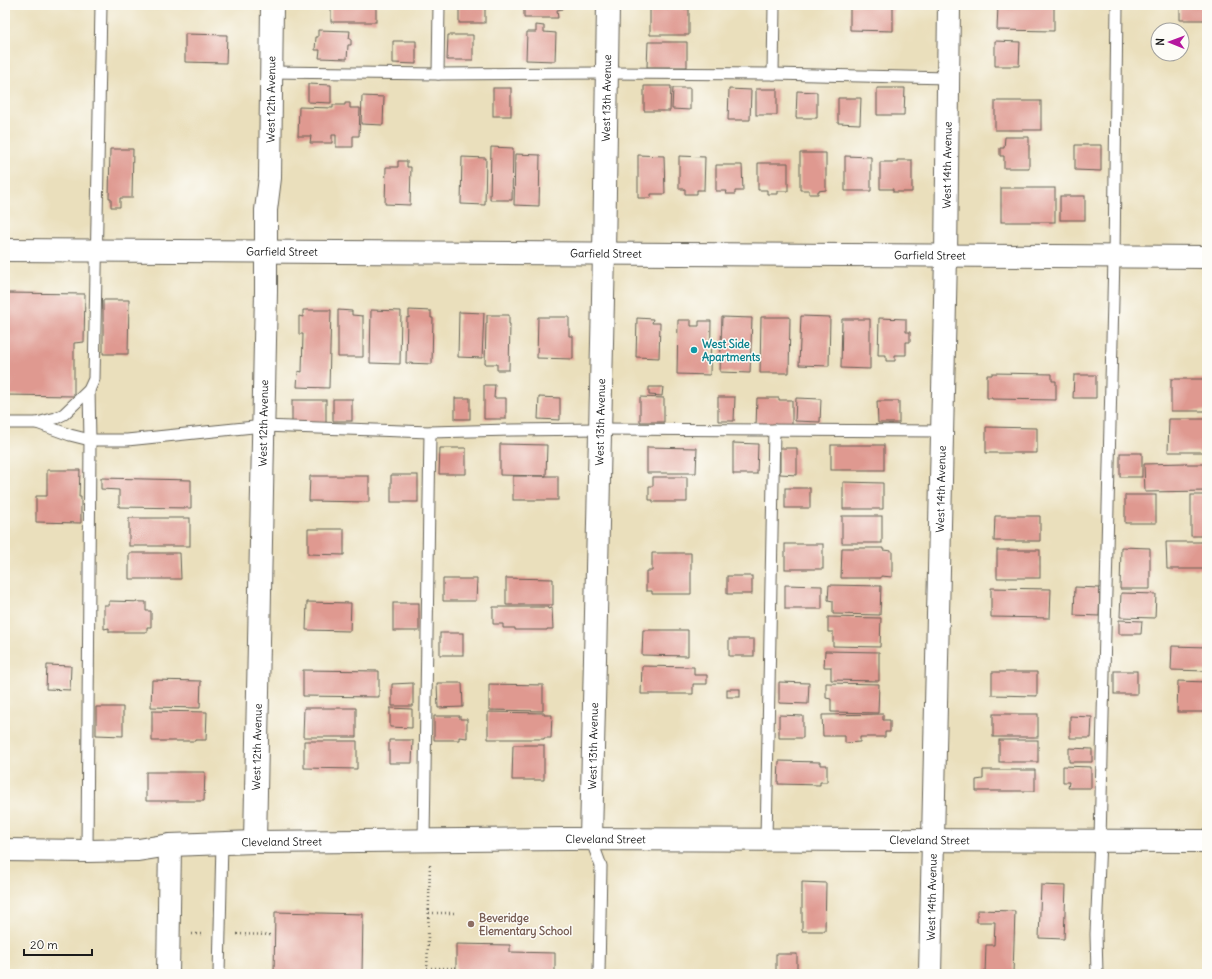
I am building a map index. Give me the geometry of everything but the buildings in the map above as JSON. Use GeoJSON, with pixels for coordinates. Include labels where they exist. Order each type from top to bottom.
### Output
{"type":"FeatureCollection","features":[{"type":"Feature","properties":{"kind":"street","name":"West 12th Avenue"},"geometry":{"type":"LineString","coordinates":[[255,842],[267,252],[266,210],[270,178],[270,72],[272,5]]}},
{"type":"Feature","properties":{"kind":"street","name":"West 13th Avenue"},"geometry":{"type":"LineString","coordinates":[[591,839],[608,5]]}},
{"type":"Feature","properties":{"kind":"street","name":"West 14th Avenue"},"geometry":{"type":"LineString","coordinates":[[930,974],[946,256],[949,5]]}},
{"type":"Feature","properties":{"kind":"street","name":"Garfield Street"},"geometry":{"type":"LineString","coordinates":[[5,250],[1207,257]]}},
{"type":"Feature","properties":{"kind":"street","name":"Cleveland Street"},"geometry":{"type":"LineString","coordinates":[[5,850],[138,850],[170,845],[222,842],[424,840],[933,839],[1207,841]]}},
{"type":"Feature","properties":{"kind":"street"},"geometry":{"type":"LineString","coordinates":[[168,974],[170,845]]}},
{"type":"Feature","properties":{"kind":"lane"},"geometry":{"type":"LineString","coordinates":[[5,423],[37,423],[56,418],[64,414],[89,390],[94,379],[101,5]]}},
{"type":"Feature","properties":{"kind":"lane"},"geometry":{"type":"LineString","coordinates":[[438,74],[439,5]]}},
{"type":"Feature","properties":{"kind":"lane"},"geometry":{"type":"LineString","coordinates":[[773,74],[774,5]]}},
{"type":"Feature","properties":{"kind":"lane"},"geometry":{"type":"LineString","coordinates":[[1097,974],[1096,934],[1100,840],[1114,257],[1117,5]]}},
{"type":"Feature","properties":{"kind":"lane"},"geometry":{"type":"LineString","coordinates":[[270,72],[438,74],[773,74],[948,78]]}},
{"type":"Feature","properties":{"kind":"lane"},"geometry":{"type":"LineString","coordinates":[[87,851],[90,440],[89,390]]}},
{"type":"Feature","properties":{"kind":"lane"},"geometry":{"type":"LineString","coordinates":[[37,423],[70,435],[90,440],[127,440],[263,426],[430,432],[600,429],[942,431]]}},
{"type":"Feature","properties":{"kind":"lane"},"geometry":{"type":"LineString","coordinates":[[766,839],[774,430]]}},
{"type":"Feature","properties":{"kind":"lane"},"geometry":{"type":"LineString","coordinates":[[424,840],[430,432]]}},
{"type":"Feature","properties":{"kind":"lane"},"geometry":{"type":"LineString","coordinates":[[591,839],[601,866],[599,974]]}},
{"type":"Feature","properties":{"kind":"lane"},"geometry":{"type":"LineString","coordinates":[[219,974],[222,842]]}},
{"type":"Feature","properties":{"kind":"path"},"geometry":{"type":"LineString","coordinates":[[427,974],[430,861]]}},
{"type":"Feature","properties":{"kind":"path"},"geometry":{"type":"LineString","coordinates":[[429,913],[456,913]]}},
{"type":"Feature","properties":{"kind":"path"},"geometry":{"type":"LineString","coordinates":[[234,934],[270,935]]}},
{"type":"Feature","properties":{"kind":"path"},"geometry":{"type":"LineString","coordinates":[[427,968],[456,968]]}},
{"type":"Feature","properties":{"kind":"place","name":"West Side Apartments"},"geometry":{"type":"Point","coordinates":[694,350]}},
{"type":"Feature","properties":{"kind":"place","name":"Beveridge Elementary School"},"geometry":{"type":"Point","coordinates":[471,924]}}]}
